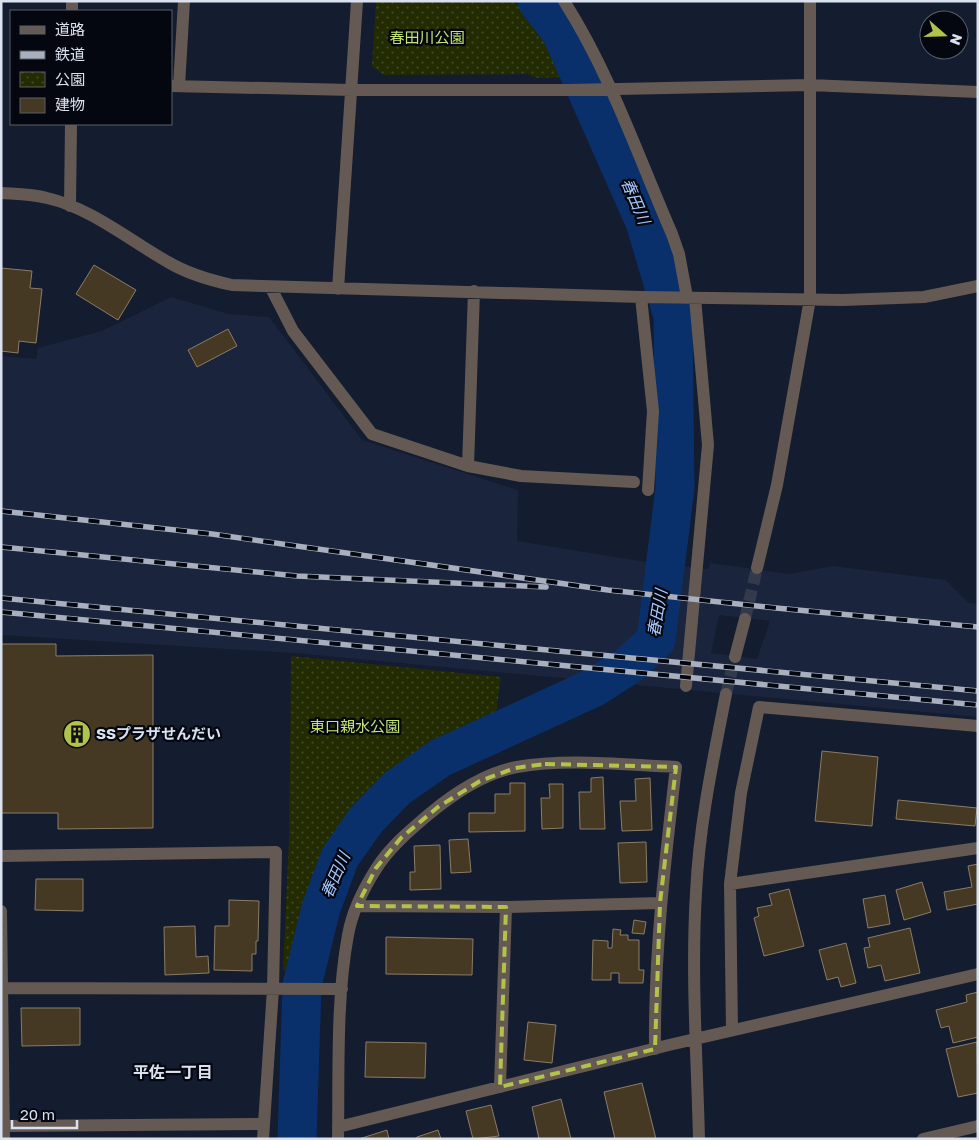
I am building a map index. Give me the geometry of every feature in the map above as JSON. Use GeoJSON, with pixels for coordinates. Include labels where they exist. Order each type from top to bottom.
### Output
{"type":"FeatureCollection","features":[{"type":"Feature","properties":{"kind":"street"},"geometry":{"type":"LineString","coordinates":[[184,1],[175,86],[352,90],[569,90],[809,85],[978,92]]}},
{"type":"Feature","properties":{"kind":"street"},"geometry":{"type":"LineString","coordinates":[[338,289],[357,1]]}},
{"type":"Feature","properties":{"kind":"street"},"geometry":{"type":"LineString","coordinates":[[564,1],[577,21],[605,89],[672,234],[679,254],[687,298],[708,445],[686,686]]}},
{"type":"Feature","properties":{"kind":"street"},"geometry":{"type":"LineString","coordinates":[[758,568],[777,485],[810,299],[810,1]]}},
{"type":"Feature","properties":{"kind":"street"},"geometry":{"type":"LineString","coordinates":[[70,125],[70,206]]}},
{"type":"Feature","properties":{"kind":"street"},"geometry":{"type":"LineString","coordinates":[[1,193],[47,198],[70,206],[98,220],[169,263],[200,278],[232,285],[270,288],[687,298],[810,299],[924,297],[978,286]]}},
{"type":"Feature","properties":{"kind":"street"},"geometry":{"type":"LineString","coordinates":[[270,288],[293,331],[372,434],[468,466],[521,476],[634,482]]}},
{"type":"Feature","properties":{"kind":"street"},"geometry":{"type":"LineString","coordinates":[[468,466],[474,292]]}},
{"type":"Feature","properties":{"kind":"street"},"geometry":{"type":"LineString","coordinates":[[645,297],[653,411],[648,490]]}},
{"type":"Feature","properties":{"kind":"street"},"geometry":{"type":"LineString","coordinates":[[735,657],[745,619]]}},
{"type":"Feature","properties":{"kind":"street"},"geometry":{"type":"LineString","coordinates":[[698,1139],[696,892],[711,772],[726,694]]}},
{"type":"Feature","properties":{"kind":"street"},"geometry":{"type":"LineString","coordinates":[[732,1030],[730,884],[741,793],[759,707],[978,726]]}},
{"type":"Feature","properties":{"kind":"street"},"geometry":{"type":"LineString","coordinates":[[655,1049],[654,987],[660,903],[676,766],[545,764],[515,768],[480,780],[438,806],[401,838],[376,868],[357,906],[348,934],[342,989],[338,1133],[500,1087],[655,1049],[696,1038],[978,974]]}},
{"type":"Feature","properties":{"kind":"street"},"geometry":{"type":"LineString","coordinates":[[730,884],[978,848]]}},
{"type":"Feature","properties":{"kind":"street"},"geometry":{"type":"LineString","coordinates":[[1,856],[276,852],[279,988],[263,1139]]}},
{"type":"Feature","properties":{"kind":"street"},"geometry":{"type":"LineString","coordinates":[[357,906],[506,907],[660,903]]}},
{"type":"Feature","properties":{"kind":"street"},"geometry":{"type":"LineString","coordinates":[[500,1087],[506,907]]}},
{"type":"Feature","properties":{"kind":"street"},"geometry":{"type":"LineString","coordinates":[[1,911],[4,1132],[264,1124]]}},
{"type":"Feature","properties":{"kind":"street"},"geometry":{"type":"LineString","coordinates":[[3,988],[342,989]]}},
{"type":"Feature","properties":{"kind":"street"},"geometry":{"type":"LineString","coordinates":[[923,1139],[978,1126]]}},
{"type":"Feature","properties":{"kind":"highlighted area"},"geometry":{"type":"Polygon","coordinates":[[[545,764],[676,767],[660,903],[655,1049],[500,1087],[506,907],[357,906],[376,868],[401,838],[438,807],[480,781],[515,768],[545,764]]]}},
{"type":"Feature","properties":{"kind":"shaded area"},"geometry":{"type":"Polygon","coordinates":[[[171,297],[228,314],[269,317],[362,440],[518,490],[517,541],[633,560],[708,569],[710,563],[790,574],[833,566],[945,580],[969,603],[978,604],[978,717],[294,653],[1,635],[1,356],[36,359],[38,348],[102,331],[171,297]],[[719,615],[711,653],[757,659],[770,621],[719,615]]]}},
{"type":"Feature","properties":{"kind":"green space","name":"春田川公園"},"geometry":{"type":"Polygon","coordinates":[[[376,1],[513,1],[536,23],[562,77],[537,78],[528,74],[384,75],[372,66],[376,1]]]}},
{"type":"Feature","properties":{"kind":"green space","name":"東口親水公園"},"geometry":{"type":"Polygon","coordinates":[[[291,656],[501,677],[495,720],[420,759],[402,772],[368,802],[340,837],[318,877],[307,906],[296,975],[290,975],[283,970],[289,838],[291,656]]]}},
{"type":"Feature","properties":{"kind":"building"},"geometry":{"type":"Polygon","coordinates":[[[94,265],[136,290],[118,320],[76,294],[94,265]]]}},
{"type":"Feature","properties":{"kind":"building"},"geometry":{"type":"Polygon","coordinates":[[[1,268],[32,271],[30,288],[42,289],[36,343],[19,341],[18,353],[1,351],[1,268]]]}},
{"type":"Feature","properties":{"kind":"building"},"geometry":{"type":"Polygon","coordinates":[[[228,329],[237,346],[197,367],[188,350],[228,329]]]}},
{"type":"Feature","properties":{"kind":"building","name":"SSプラザせんだい"},"geometry":{"type":"Polygon","coordinates":[[[1,644],[56,644],[56,656],[153,655],[153,828],[58,829],[58,813],[1,813],[1,644]]]}},
{"type":"Feature","properties":{"kind":"building"},"geometry":{"type":"Polygon","coordinates":[[[822,751],[878,757],[872,826],[815,821],[822,751]]]}},
{"type":"Feature","properties":{"kind":"building"},"geometry":{"type":"Polygon","coordinates":[[[603,777],[605,829],[580,829],[579,792],[591,792],[591,778],[603,777]]]}},
{"type":"Feature","properties":{"kind":"building"},"geometry":{"type":"Polygon","coordinates":[[[650,778],[652,830],[622,831],[620,801],[636,801],[635,779],[650,778]]]}},
{"type":"Feature","properties":{"kind":"building"},"geometry":{"type":"Polygon","coordinates":[[[510,783],[525,783],[525,831],[469,832],[469,813],[495,813],[495,794],[510,794],[510,783]]]}},
{"type":"Feature","properties":{"kind":"building"},"geometry":{"type":"Polygon","coordinates":[[[549,784],[563,784],[563,828],[542,829],[541,798],[550,798],[549,784]]]}},
{"type":"Feature","properties":{"kind":"building"},"geometry":{"type":"Polygon","coordinates":[[[898,800],[977,808],[975,826],[896,819],[898,800]]]}},
{"type":"Feature","properties":{"kind":"building"},"geometry":{"type":"Polygon","coordinates":[[[468,839],[471,872],[451,873],[449,840],[468,839]]]}},
{"type":"Feature","properties":{"kind":"building"},"geometry":{"type":"Polygon","coordinates":[[[646,842],[647,882],[620,883],[618,843],[646,842]]]}},
{"type":"Feature","properties":{"kind":"building"},"geometry":{"type":"Polygon","coordinates":[[[440,845],[441,889],[410,890],[410,872],[415,872],[414,846],[440,845]]]}},
{"type":"Feature","properties":{"kind":"building"},"geometry":{"type":"Polygon","coordinates":[[[978,864],[978,904],[947,910],[944,892],[972,887],[968,866],[978,864]]]}},
{"type":"Feature","properties":{"kind":"building"},"geometry":{"type":"Polygon","coordinates":[[[36,879],[83,879],[83,911],[35,910],[36,879]]]}},
{"type":"Feature","properties":{"kind":"building"},"geometry":{"type":"Polygon","coordinates":[[[922,882],[931,912],[904,920],[896,890],[922,882]]]}},
{"type":"Feature","properties":{"kind":"building"},"geometry":{"type":"Polygon","coordinates":[[[789,889],[804,946],[764,956],[754,918],[759,916],[757,908],[772,905],[769,894],[789,889]]]}},
{"type":"Feature","properties":{"kind":"building"},"geometry":{"type":"Polygon","coordinates":[[[885,895],[890,924],[868,928],[863,899],[885,895]]]}},
{"type":"Feature","properties":{"kind":"building"},"geometry":{"type":"Polygon","coordinates":[[[229,900],[259,901],[258,941],[256,941],[256,954],[252,954],[252,971],[214,970],[215,926],[229,926],[229,900]]]}},
{"type":"Feature","properties":{"kind":"building"},"geometry":{"type":"Polygon","coordinates":[[[634,920],[646,922],[644,934],[632,933],[634,920]]]}},
{"type":"Feature","properties":{"kind":"building"},"geometry":{"type":"Polygon","coordinates":[[[195,926],[196,957],[208,956],[209,973],[165,975],[164,927],[195,926]]]}},
{"type":"Feature","properties":{"kind":"building"},"geometry":{"type":"Polygon","coordinates":[[[910,928],[920,973],[885,981],[881,965],[868,968],[864,948],[870,947],[868,938],[910,928]]]}},
{"type":"Feature","properties":{"kind":"building"},"geometry":{"type":"Polygon","coordinates":[[[613,929],[621,930],[620,935],[628,935],[628,940],[639,940],[639,970],[644,970],[643,983],[619,983],[619,973],[611,973],[611,980],[592,980],[593,940],[608,941],[608,948],[612,948],[613,929]]]}},
{"type":"Feature","properties":{"kind":"building"},"geometry":{"type":"Polygon","coordinates":[[[386,937],[473,939],[472,975],[386,974],[386,937]]]}},
{"type":"Feature","properties":{"kind":"building"},"geometry":{"type":"Polygon","coordinates":[[[846,943],[856,983],[841,987],[838,977],[827,980],[819,950],[846,943]]]}},
{"type":"Feature","properties":{"kind":"building"},"geometry":{"type":"Polygon","coordinates":[[[978,992],[978,1037],[953,1043],[949,1026],[941,1028],[936,1010],[967,1002],[966,995],[978,992]]]}},
{"type":"Feature","properties":{"kind":"building"},"geometry":{"type":"Polygon","coordinates":[[[21,1008],[80,1008],[80,1045],[22,1046],[21,1008]]]}},
{"type":"Feature","properties":{"kind":"building"},"geometry":{"type":"Polygon","coordinates":[[[528,1022],[556,1025],[552,1063],[524,1060],[528,1022]]]}},
{"type":"Feature","properties":{"kind":"building"},"geometry":{"type":"Polygon","coordinates":[[[366,1042],[426,1043],[425,1078],[365,1077],[366,1042]]]}},
{"type":"Feature","properties":{"kind":"building"},"geometry":{"type":"Polygon","coordinates":[[[977,1042],[978,1093],[958,1097],[946,1049],[977,1042]]]}},
{"type":"Feature","properties":{"kind":"building"},"geometry":{"type":"Polygon","coordinates":[[[642,1083],[656,1139],[615,1139],[604,1092],[642,1083]]]}},
{"type":"Feature","properties":{"kind":"building"},"geometry":{"type":"Polygon","coordinates":[[[561,1099],[571,1139],[539,1139],[532,1107],[561,1099]]]}},
{"type":"Feature","properties":{"kind":"building"},"geometry":{"type":"Polygon","coordinates":[[[491,1105],[499,1136],[473,1139],[466,1111],[491,1105]]]}},
{"type":"Feature","properties":{"kind":"building"},"geometry":{"type":"Polygon","coordinates":[[[387,1130],[389,1139],[359,1139],[387,1130]]]}},
{"type":"Feature","properties":{"kind":"building"},"geometry":{"type":"Polygon","coordinates":[[[438,1130],[441,1139],[416,1139],[417,1137],[438,1130]]]}},
{"type":"Feature","properties":{"kind":"waterway","name":"春田川"},"geometry":{"type":"LineString","coordinates":[[297,1139],[302,985],[321,908],[340,857],[366,820],[397,788],[440,758],[595,687],[629,665],[656,640],[675,488],[673,316],[645,222],[561,32],[537,1]]}},
{"type":"Feature","properties":{"kind":"tunnel"},"geometry":{"type":"LineString","coordinates":[[745,619],[757,568]]}},
{"type":"Feature","properties":{"kind":"tunnel"},"geometry":{"type":"LineString","coordinates":[[726,694],[735,657]]}},
{"type":"Feature","properties":{"kind":"railway"},"geometry":{"type":"LineString","coordinates":[[1,511],[212,534],[608,590],[978,627]]}},
{"type":"Feature","properties":{"kind":"railway"},"geometry":{"type":"LineString","coordinates":[[1,547],[297,576],[546,587]]}},
{"type":"Feature","properties":{"kind":"railway"},"geometry":{"type":"LineString","coordinates":[[1,598],[978,691]]}},
{"type":"Feature","properties":{"kind":"railway"},"geometry":{"type":"LineString","coordinates":[[1,612],[978,705]]}},
{"type":"Feature","properties":{"kind":"place","name":"SSプラザせんだい"},"geometry":{"type":"Point","coordinates":[77,734]}},
{"type":"Feature","properties":{"kind":"district","name":"平佐一丁目"},"geometry":{"type":"Point","coordinates":[173,1072]}}]}
